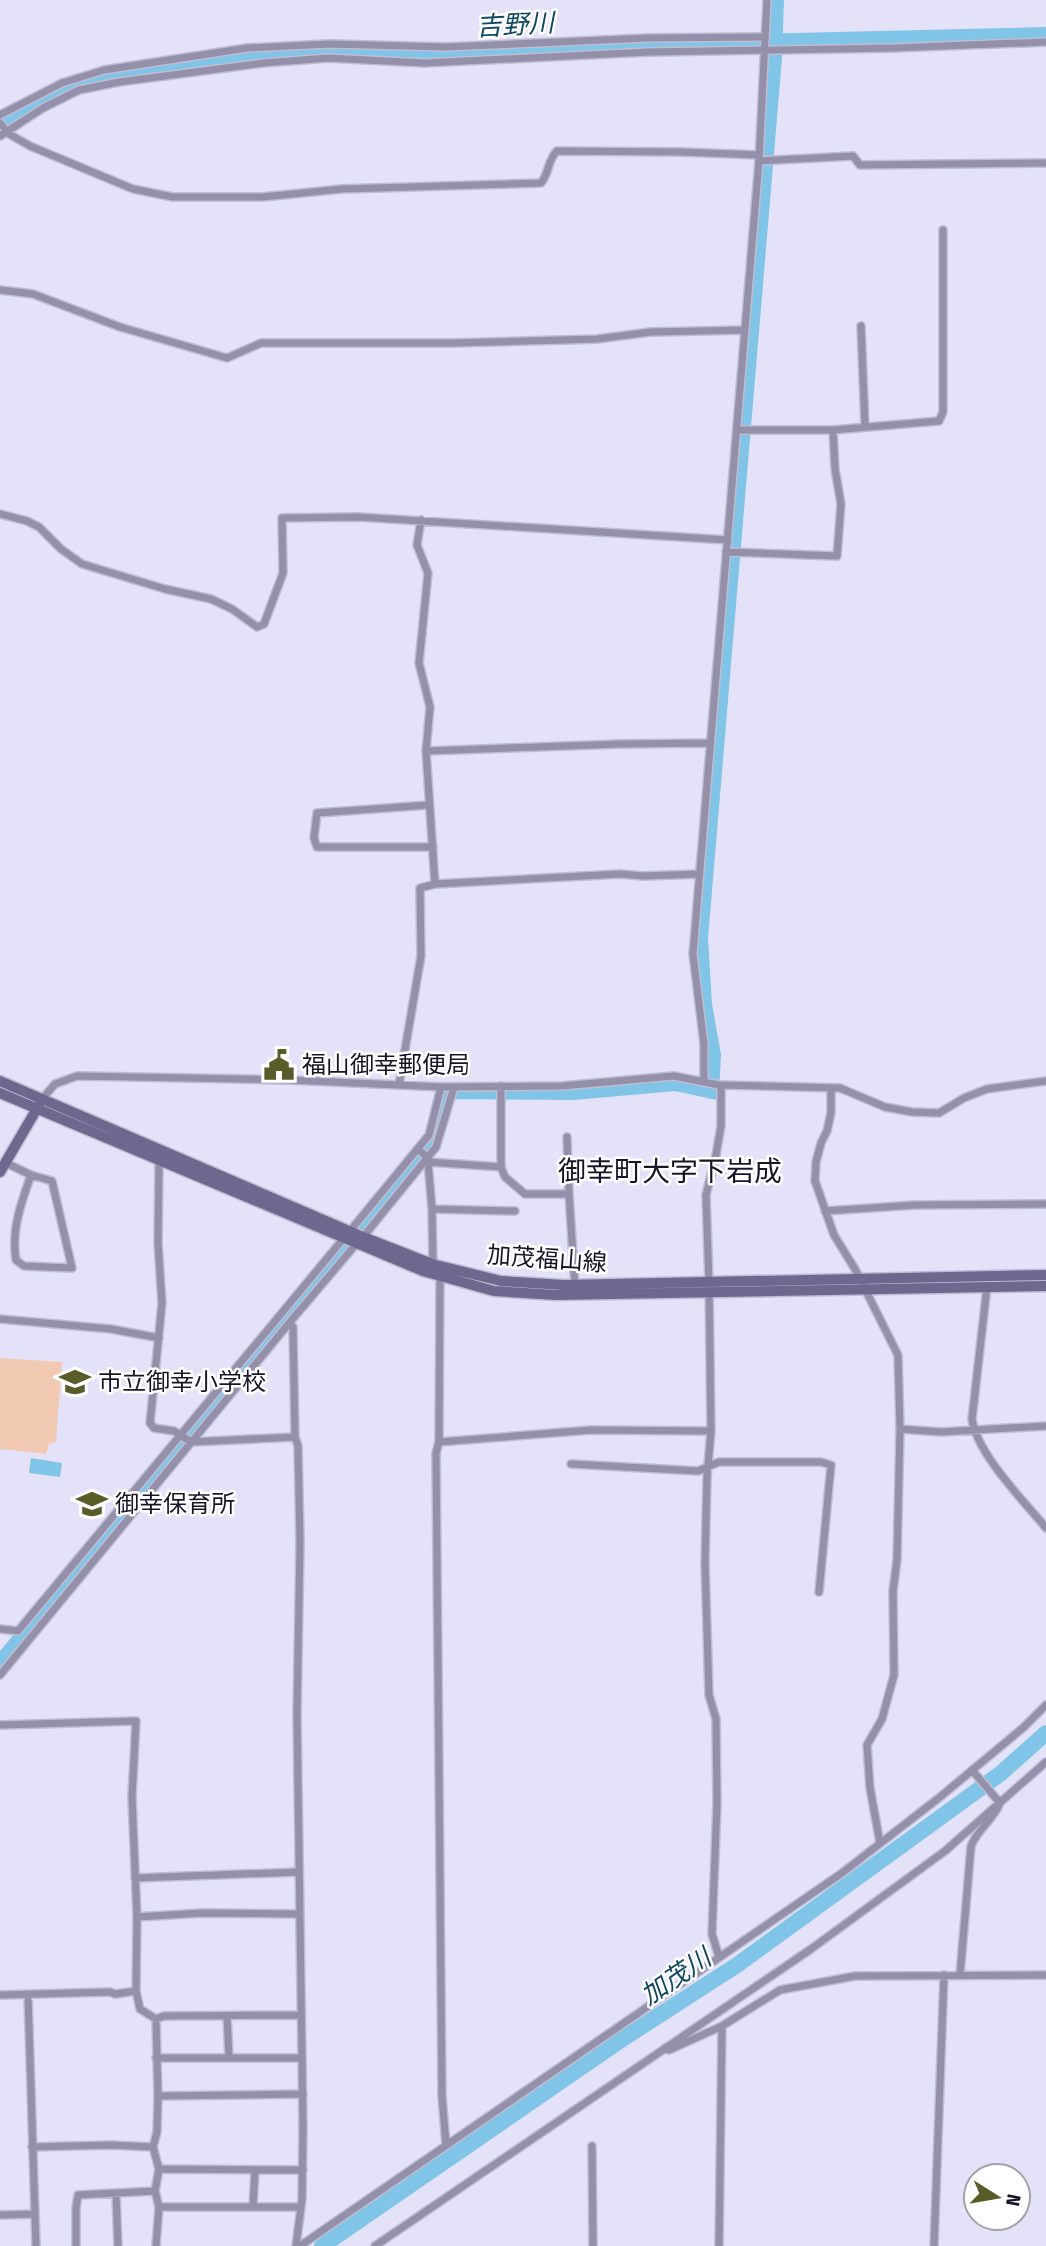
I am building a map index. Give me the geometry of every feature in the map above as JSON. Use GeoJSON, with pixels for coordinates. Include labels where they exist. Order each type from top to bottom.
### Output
{"type":"FeatureCollection","features":[{"type":"Feature","properties":{"kind":"main road","name":"加茂福山線"},"geometry":{"type":"LineString","coordinates":[[0,1081],[39,1104],[159,1161],[354,1237],[432,1264],[501,1281],[575,1290]]}},
{"type":"Feature","properties":{"kind":"main road","name":"加茂福山線"},"geometry":{"type":"LineString","coordinates":[[0,1094],[39,1104],[354,1237],[441,1277],[494,1290],[862,1284],[1046,1275]]}},
{"type":"Feature","properties":{"kind":"main road"},"geometry":{"type":"LineString","coordinates":[[3,1168],[39,1104]]}},
{"type":"Feature","properties":{"kind":"main road","name":"加茂福山線"},"geometry":{"type":"LineString","coordinates":[[862,1284],[1046,1286]]}},
{"type":"Feature","properties":{"kind":"street"},"geometry":{"type":"LineString","coordinates":[[719,1957],[712,1934],[716,1719],[709,1695],[705,1564],[711,1431],[706,1195],[721,1126],[704,1044],[693,954],[726,552],[742,430],[745,330],[763,159],[768,46],[766,0]]}},
{"type":"Feature","properties":{"kind":"street"},"geometry":{"type":"LineString","coordinates":[[0,115],[62,83],[104,70],[247,48],[329,44],[446,47],[622,39],[768,46]]}},
{"type":"Feature","properties":{"kind":"street"},"geometry":{"type":"LineString","coordinates":[[3,130],[79,90],[211,68],[328,58],[425,63],[768,46],[1046,42]]}},
{"type":"Feature","properties":{"kind":"street"},"geometry":{"type":"LineString","coordinates":[[3,130],[30,146],[133,190],[173,197],[262,197],[342,189],[541,183],[557,151],[681,152],[763,159],[853,156],[860,165],[1046,163]]}},
{"type":"Feature","properties":{"kind":"street"},"geometry":{"type":"LineString","coordinates":[[742,430],[833,430],[939,421],[943,412],[943,230]]}},
{"type":"Feature","properties":{"kind":"street"},"geometry":{"type":"LineString","coordinates":[[0,290],[33,294],[120,327],[228,358],[261,343],[454,343],[597,339],[651,331],[745,330]]}},
{"type":"Feature","properties":{"kind":"street"},"geometry":{"type":"LineString","coordinates":[[861,326],[865,426]]}},
{"type":"Feature","properties":{"kind":"street"},"geometry":{"type":"LineString","coordinates":[[726,552],[837,556],[841,504],[835,469],[833,430]]}},
{"type":"Feature","properties":{"kind":"street"},"geometry":{"type":"LineString","coordinates":[[0,514],[39,527],[61,549],[82,564],[164,589],[211,598],[257,627],[264,624],[283,573],[282,518],[421,520],[728,540]]}},
{"type":"Feature","properties":{"kind":"street"},"geometry":{"type":"LineString","coordinates":[[421,520],[416,545],[428,573],[419,663],[430,707],[426,751],[435,884]]}},
{"type":"Feature","properties":{"kind":"street"},"geometry":{"type":"LineString","coordinates":[[426,751],[710,743]]}},
{"type":"Feature","properties":{"kind":"street"},"geometry":{"type":"LineString","coordinates":[[429,805],[317,813],[314,838],[317,847],[433,847]]}},
{"type":"Feature","properties":{"kind":"street"},"geometry":{"type":"LineString","coordinates":[[398,1085],[421,956],[420,888],[435,884],[620,874],[700,874]]}},
{"type":"Feature","properties":{"kind":"street"},"geometry":{"type":"LineString","coordinates":[[39,1104],[55,1084],[77,1076],[290,1080],[454,1089],[562,1086],[674,1076],[712,1084],[840,1088],[885,1107],[939,1113],[964,1098],[987,1089],[1046,1081]]}},
{"type":"Feature","properties":{"kind":"street"},"geometry":{"type":"LineString","coordinates":[[441,1087],[424,1155],[432,1209],[432,1264],[441,1277],[439,1442],[436,1453],[442,2095],[446,2145]]}},
{"type":"Feature","properties":{"kind":"street"},"geometry":{"type":"LineString","coordinates":[[831,1088],[831,1113],[816,1162],[816,1181],[834,1235],[898,1355],[900,1429],[897,1560],[893,1591],[894,1675],[882,1718],[867,1745],[870,1788],[880,1843]]}},
{"type":"Feature","properties":{"kind":"street"},"geometry":{"type":"LineString","coordinates":[[0,1629],[18,1631],[181,1435],[424,1155],[436,1147],[454,1089]]}},
{"type":"Feature","properties":{"kind":"street"},"geometry":{"type":"LineString","coordinates":[[501,1089],[501,1167],[505,1177],[524,1194],[569,1194]]}},
{"type":"Feature","properties":{"kind":"street"},"geometry":{"type":"LineString","coordinates":[[567,1138],[575,1290]]}},
{"type":"Feature","properties":{"kind":"street"},"geometry":{"type":"LineString","coordinates":[[424,1155],[501,1167]]}},
{"type":"Feature","properties":{"kind":"street"},"geometry":{"type":"LineString","coordinates":[[0,1675],[290,1322],[354,1237],[424,1155]]}},
{"type":"Feature","properties":{"kind":"street"},"geometry":{"type":"LineString","coordinates":[[159,1161],[158,1242],[162,1303],[150,1423],[154,1428],[174,1431],[190,1441],[295,1437]]}},
{"type":"Feature","properties":{"kind":"street"},"geometry":{"type":"LineString","coordinates":[[3,1168],[31,1175],[52,1181],[72,1268],[24,1266],[16,1260],[14,1246],[19,1211],[31,1175]]}},
{"type":"Feature","properties":{"kind":"street"},"geometry":{"type":"LineString","coordinates":[[825,1211],[915,1205],[1046,1204]]}},
{"type":"Feature","properties":{"kind":"street"},"geometry":{"type":"LineString","coordinates":[[432,1209],[515,1211]]}},
{"type":"Feature","properties":{"kind":"street"},"geometry":{"type":"LineString","coordinates":[[987,1287],[973,1430],[981,1448],[1046,1528]]}},
{"type":"Feature","properties":{"kind":"street"},"geometry":{"type":"LineString","coordinates":[[0,1320],[111,1329],[159,1338]]}},
{"type":"Feature","properties":{"kind":"street"},"geometry":{"type":"LineString","coordinates":[[290,1322],[293,1327],[300,1542],[297,1715],[303,2170],[298,2246]]}},
{"type":"Feature","properties":{"kind":"street"},"geometry":{"type":"LineString","coordinates":[[900,1429],[941,1432],[1046,1426]]}},
{"type":"Feature","properties":{"kind":"street"},"geometry":{"type":"LineString","coordinates":[[439,1442],[591,1430],[711,1431]]}},
{"type":"Feature","properties":{"kind":"street"},"geometry":{"type":"LineString","coordinates":[[571,1464],[698,1471],[719,1462],[821,1462],[831,1465],[819,1592]]}},
{"type":"Feature","properties":{"kind":"street"},"geometry":{"type":"LineString","coordinates":[[298,2246],[842,1872],[972,1770],[1046,1705]]}},
{"type":"Feature","properties":{"kind":"street"},"geometry":{"type":"LineString","coordinates":[[0,1725],[136,1721],[132,1797],[137,1917],[136,1991],[140,2009],[156,2019]]}},
{"type":"Feature","properties":{"kind":"street"},"geometry":{"type":"LineString","coordinates":[[375,2246],[811,1950],[945,1851],[1046,1762]]}},
{"type":"Feature","properties":{"kind":"street"},"geometry":{"type":"LineString","coordinates":[[972,1770],[1000,1803]]}},
{"type":"Feature","properties":{"kind":"street"},"geometry":{"type":"LineString","coordinates":[[960,1975],[971,1846],[1000,1803]]}},
{"type":"Feature","properties":{"kind":"street"},"geometry":{"type":"LineString","coordinates":[[135,1878],[299,1872]]}},
{"type":"Feature","properties":{"kind":"street"},"geometry":{"type":"LineString","coordinates":[[137,1917],[202,1913],[300,1914]]}},
{"type":"Feature","properties":{"kind":"street"},"geometry":{"type":"LineString","coordinates":[[934,2246],[944,1975]]}},
{"type":"Feature","properties":{"kind":"street"},"geometry":{"type":"LineString","coordinates":[[665,2048],[669,2050],[722,2026],[780,1990],[855,1976],[1046,1975]]}},
{"type":"Feature","properties":{"kind":"street"},"geometry":{"type":"LineString","coordinates":[[0,1995],[115,1994],[136,1991]]}},
{"type":"Feature","properties":{"kind":"street"},"geometry":{"type":"LineString","coordinates":[[28,1996],[36,2246]]}},
{"type":"Feature","properties":{"kind":"street"},"geometry":{"type":"LineString","coordinates":[[156,2019],[164,2016],[301,2015]]}},
{"type":"Feature","properties":{"kind":"street"},"geometry":{"type":"LineString","coordinates":[[227,2017],[229,2056]]}},
{"type":"Feature","properties":{"kind":"street"},"geometry":{"type":"LineString","coordinates":[[156,2019],[158,2095],[157,2132],[153,2147],[159,2169],[155,2191],[159,2207],[156,2246]]}},
{"type":"Feature","properties":{"kind":"street"},"geometry":{"type":"LineString","coordinates":[[719,2246],[722,2026]]}},
{"type":"Feature","properties":{"kind":"street"},"geometry":{"type":"LineString","coordinates":[[156,2058],[302,2058]]}},
{"type":"Feature","properties":{"kind":"street"},"geometry":{"type":"LineString","coordinates":[[158,2095],[303,2094]]}},
{"type":"Feature","properties":{"kind":"street"},"geometry":{"type":"LineString","coordinates":[[592,2146],[593,2246]]}},
{"type":"Feature","properties":{"kind":"street"},"geometry":{"type":"LineString","coordinates":[[33,2147],[153,2147]]}},
{"type":"Feature","properties":{"kind":"street"},"geometry":{"type":"LineString","coordinates":[[159,2169],[303,2170]]}},
{"type":"Feature","properties":{"kind":"street"},"geometry":{"type":"LineString","coordinates":[[253,2207],[255,2170]]}},
{"type":"Feature","properties":{"kind":"street"},"geometry":{"type":"LineString","coordinates":[[76,2246],[77,2197],[85,2194],[155,2191]]}},
{"type":"Feature","properties":{"kind":"street"},"geometry":{"type":"LineString","coordinates":[[116,2194],[118,2246]]}},
{"type":"Feature","properties":{"kind":"street"},"geometry":{"type":"LineString","coordinates":[[159,2207],[299,2207]]}},
{"type":"Feature","properties":{"kind":"street"},"geometry":{"type":"LineString","coordinates":[[0,2215],[35,2214]]}},
{"type":"Feature","properties":{"kind":"shaded area"},"geometry":{"type":"Polygon","coordinates":[[[0,1358],[62,1362],[56,1442],[49,1444],[46,1454],[0,1449],[0,1358]]]}},
{"type":"Feature","properties":{"kind":"water"},"geometry":{"type":"Polygon","coordinates":[[[31,1458],[62,1463],[60,1477],[29,1473],[31,1458]]]}},
{"type":"Feature","properties":{"kind":"waterway"},"geometry":{"type":"LineString","coordinates":[[711,1091],[713,1055],[704,1005],[700,938],[774,58],[776,0]]}},
{"type":"Feature","properties":{"kind":"waterway","name":"吉野川"},"geometry":{"type":"LineString","coordinates":[[0,126],[44,99],[93,80],[263,54],[327,51],[415,55],[539,47],[1046,35]]}},
{"type":"Feature","properties":{"kind":"waterway"},"geometry":{"type":"LineString","coordinates":[[0,1664],[180,1444],[427,1150],[432,1143],[448,1091],[573,1092],[675,1083],[718,1092]]}},
{"type":"Feature","properties":{"kind":"waterway","name":"加茂川"},"geometry":{"type":"LineString","coordinates":[[322,2246],[624,2038],[737,1965],[1000,1774],[1046,1733]]}},
{"type":"Feature","properties":{"kind":"place","name":"福山御幸郵便局"},"geometry":{"type":"Point","coordinates":[279,1065]}},
{"type":"Feature","properties":{"kind":"place","name":"市立御幸小学校"},"geometry":{"type":"Point","coordinates":[75,1382]}},
{"type":"Feature","properties":{"kind":"place","name":"御幸保育所"},"geometry":{"type":"Point","coordinates":[92,1504]}},
{"type":"Feature","properties":{"kind":"district","name":"御幸町大字下岩成"},"geometry":{"type":"Point","coordinates":[670,1171]}}]}
